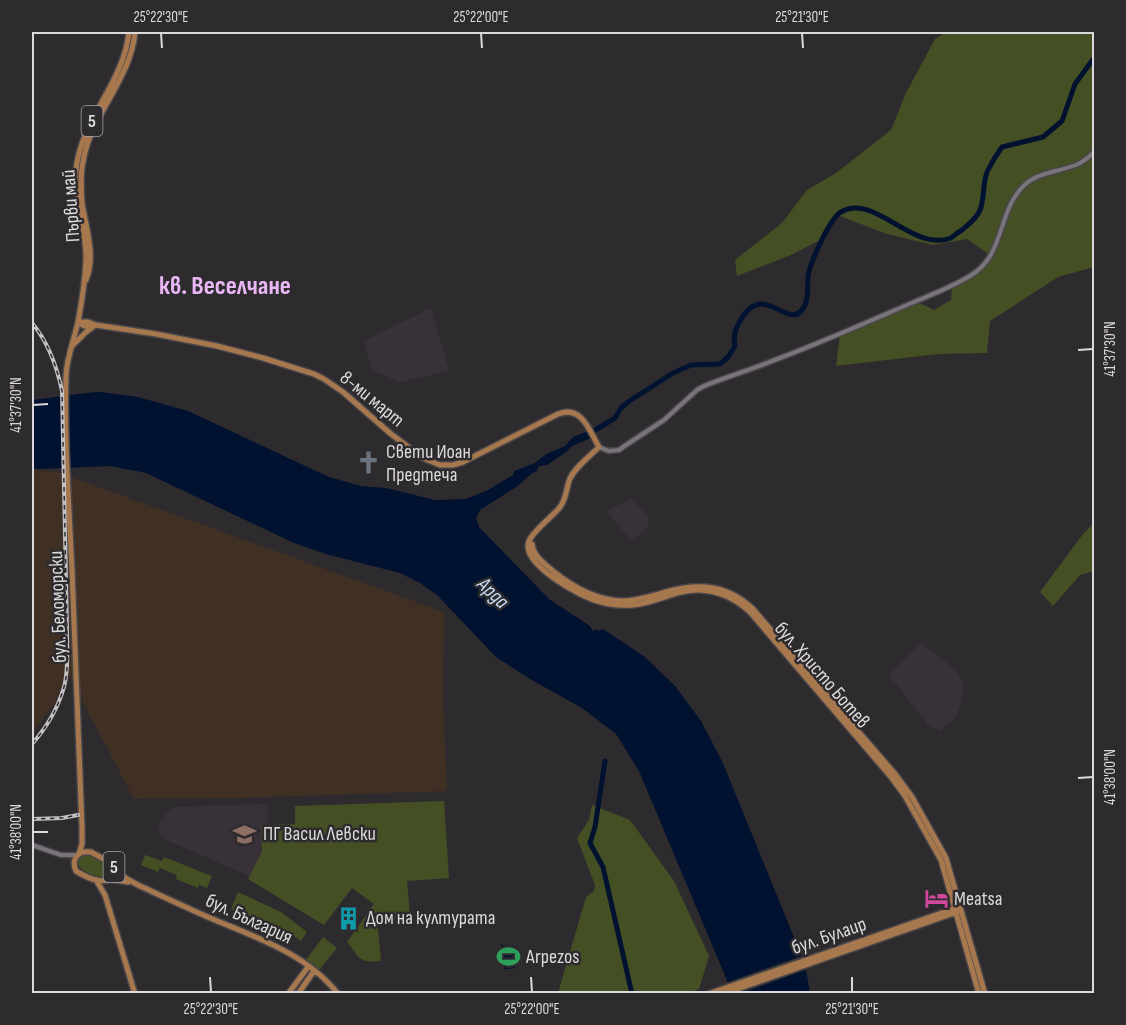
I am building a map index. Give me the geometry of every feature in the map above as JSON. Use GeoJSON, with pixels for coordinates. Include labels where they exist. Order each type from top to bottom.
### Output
{"type":"FeatureCollection","features":[{"type":"Feature","properties":{"kind":"main road","name":"Първи май"},"geometry":{"type":"LineString","coordinates":[[85,282],[86,254],[76,185],[77,163],[85,136],[121,66],[129,32]]}},
{"type":"Feature","properties":{"kind":"main road","name":"Първи май"},"geometry":{"type":"LineString","coordinates":[[66,386],[68,362],[88,273],[90,252],[82,196],[82,164],[95,126],[126,68],[134,44],[135,32]]}},
{"type":"Feature","properties":{"kind":"main road"},"geometry":{"type":"LineString","coordinates":[[79,312],[96,325]]}},
{"type":"Feature","properties":{"kind":"main road"},"geometry":{"type":"LineString","coordinates":[[78,322],[88,321]]}},
{"type":"Feature","properties":{"kind":"main road"},"geometry":{"type":"LineString","coordinates":[[78,322],[84,326],[96,325]]}},
{"type":"Feature","properties":{"kind":"main road","name":"8-ми март"},"geometry":{"type":"LineString","coordinates":[[96,325],[226,348],[314,374],[343,392],[391,434],[417,453],[440,465],[463,462],[563,412],[571,411],[581,417],[598,445]]}},
{"type":"Feature","properties":{"kind":"main road"},"geometry":{"type":"LineString","coordinates":[[71,347],[96,325]]}},
{"type":"Feature","properties":{"kind":"main road","name":"бул. Беломорски"},"geometry":{"type":"LineString","coordinates":[[66,386],[82,828],[82,844],[78,854]]}},
{"type":"Feature","properties":{"kind":"main road","name":"бул. Христо Ботев"},"geometry":{"type":"LineString","coordinates":[[598,445],[571,477],[565,500],[529,541],[529,551],[533,560],[574,592],[598,602],[632,605],[695,590],[711,591],[731,598],[750,612],[897,784],[941,860],[985,993]]}},
{"type":"Feature","properties":{"kind":"main road","name":"бул. Беломорски"},"geometry":{"type":"LineString","coordinates":[[82,828],[85,842],[91,852]]}},
{"type":"Feature","properties":{"kind":"main road","name":"5"},"geometry":{"type":"LineString","coordinates":[[105,895],[108,880],[114,869],[110,861],[91,852],[85,851],[78,854],[74,860],[76,871],[102,882],[108,880]]}},
{"type":"Feature","properties":{"kind":"main road","name":"бул. България"},"geometry":{"type":"LineString","coordinates":[[114,869],[138,885],[279,947],[314,971],[338,993]]}},
{"type":"Feature","properties":{"kind":"main road","name":"5"},"geometry":{"type":"LineString","coordinates":[[96,880],[105,895],[135,993]]}},
{"type":"Feature","properties":{"kind":"main road","name":"бул. България"},"geometry":{"type":"LineString","coordinates":[[108,880],[138,885]]}},
{"type":"Feature","properties":{"kind":"main road","name":"бул. Христо Ботев"},"geometry":{"type":"LineString","coordinates":[[958,910],[979,993]]}},
{"type":"Feature","properties":{"kind":"main road","name":"бул. Булаир"},"geometry":{"type":"LineString","coordinates":[[708,993],[958,910]]}},
{"type":"Feature","properties":{"kind":"main road","name":"бул. Булаир"},"geometry":{"type":"LineString","coordinates":[[723,993],[852,946]]}},
{"type":"Feature","properties":{"kind":"main road"},"geometry":{"type":"LineString","coordinates":[[288,993],[308,967]]}},
{"type":"Feature","properties":{"kind":"main road"},"geometry":{"type":"LineString","coordinates":[[298,993],[314,971]]}},
{"type":"Feature","properties":{"kind":"street"},"geometry":{"type":"LineString","coordinates":[[598,445],[609,451],[619,450],[664,420],[704,386],[849,330],[970,276],[986,262],[992,253],[1014,198],[1025,184],[1037,176],[1074,166],[1095,153]]}},
{"type":"Feature","properties":{"kind":"street"},"geometry":{"type":"LineString","coordinates":[[32,845],[61,855],[74,866]]}},
{"type":"Feature","properties":{"kind":"street"},"geometry":{"type":"LineString","coordinates":[[61,855],[78,854]]}},
{"type":"Feature","properties":{"kind":"shaded area"},"geometry":{"type":"Polygon","coordinates":[[[431,308],[449,371],[399,382],[372,371],[364,341],[431,308]]]}},
{"type":"Feature","properties":{"kind":"shaded area"},"geometry":{"type":"Polygon","coordinates":[[[32,470],[57,472],[444,612],[443,698],[447,791],[134,799],[67,672],[57,699],[32,734],[32,470]]]}},
{"type":"Feature","properties":{"kind":"shaded area"},"geometry":{"type":"Polygon","coordinates":[[[631,499],[649,516],[648,527],[632,541],[606,511],[631,499]]]}},
{"type":"Feature","properties":{"kind":"shaded area"},"geometry":{"type":"Polygon","coordinates":[[[921,643],[957,671],[963,684],[961,704],[956,717],[940,731],[930,727],[889,675],[921,643]]]}},
{"type":"Feature","properties":{"kind":"shaded area"},"geometry":{"type":"Polygon","coordinates":[[[267,804],[270,842],[252,877],[164,839],[158,829],[159,822],[173,807],[267,804]]]}},
{"type":"Feature","properties":{"kind":"green space"},"geometry":{"type":"Polygon","coordinates":[[[945,32],[1094,32],[1094,267],[1058,277],[990,321],[987,353],[938,354],[836,366],[840,334],[915,301],[934,310],[951,300],[952,285],[978,274],[990,255],[967,239],[933,245],[887,234],[837,215],[820,240],[791,255],[737,276],[735,260],[782,223],[807,190],[836,173],[891,130],[906,93],[935,39],[945,32]]]}},
{"type":"Feature","properties":{"kind":"green space"},"geometry":{"type":"Polygon","coordinates":[[[1094,523],[1094,571],[1080,575],[1053,606],[1040,592],[1083,534],[1094,523]]]}},
{"type":"Feature","properties":{"kind":"green space"},"geometry":{"type":"Polygon","coordinates":[[[444,801],[449,878],[407,881],[410,916],[377,919],[381,961],[361,959],[347,942],[374,904],[352,888],[324,925],[248,879],[262,852],[261,825],[295,824],[295,806],[444,801]]]}},
{"type":"Feature","properties":{"kind":"green space"},"geometry":{"type":"Polygon","coordinates":[[[592,805],[630,820],[674,881],[709,956],[699,989],[687,994],[558,993],[586,897],[594,891],[595,885],[577,838],[589,820],[592,805]]]}},
{"type":"Feature","properties":{"kind":"green space"},"geometry":{"type":"Polygon","coordinates":[[[88,854],[108,865],[109,872],[105,877],[92,875],[78,864],[81,857],[88,854]]]}},
{"type":"Feature","properties":{"kind":"green space"},"geometry":{"type":"Polygon","coordinates":[[[145,855],[162,861],[164,857],[212,876],[207,888],[199,885],[198,888],[176,879],[177,875],[160,868],[158,872],[141,865],[145,855]]]}},
{"type":"Feature","properties":{"kind":"green space"},"geometry":{"type":"Polygon","coordinates":[[[238,892],[281,912],[307,932],[301,941],[231,909],[238,892]]]}},
{"type":"Feature","properties":{"kind":"green space"},"geometry":{"type":"Polygon","coordinates":[[[323,937],[337,948],[319,970],[306,960],[323,937]]]}},
{"type":"Feature","properties":{"kind":"water","name":"Арда"},"geometry":{"type":"Polygon","coordinates":[[[100,392],[138,397],[188,411],[329,477],[361,486],[386,488],[435,500],[466,499],[488,490],[513,475],[514,471],[535,463],[546,454],[565,446],[573,437],[586,432],[591,438],[572,446],[547,465],[539,466],[536,472],[518,486],[480,510],[476,518],[479,527],[549,599],[590,626],[593,631],[603,629],[645,657],[675,686],[701,721],[722,761],[800,952],[810,993],[731,993],[639,771],[616,734],[582,708],[496,657],[437,595],[420,583],[400,573],[326,554],[294,543],[146,473],[110,466],[32,468],[32,400],[100,392]]]}},
{"type":"Feature","properties":{"kind":"water","name":"Arpezos"},"geometry":{"type":"Polygon","coordinates":[[[501,945],[513,945],[515,968],[504,969],[501,945]]]}},
{"type":"Feature","properties":{"kind":"pier"},"geometry":{"type":"Polygon","coordinates":[[[804,955],[808,969],[739,994],[727,994],[725,983],[804,955]]]}},
{"type":"Feature","properties":{"kind":"waterway"},"geometry":{"type":"LineString","coordinates":[[582,438],[615,418],[628,402],[673,373],[691,365],[720,364],[735,346],[737,327],[749,309],[765,304],[788,314],[795,315],[801,311],[807,298],[808,276],[812,261],[826,231],[841,212],[854,208],[867,210],[908,231],[937,240],[951,238],[962,230],[979,213],[986,175],[1002,147],[1043,137],[1062,121],[1075,84],[1094,58]]}},
{"type":"Feature","properties":{"kind":"waterway"},"geometry":{"type":"LineString","coordinates":[[605,761],[595,827],[590,843],[603,867],[632,994]]}},
{"type":"Feature","properties":{"kind":"railway"},"geometry":{"type":"LineString","coordinates":[[32,323],[43,338],[51,355],[62,391],[67,658],[66,680],[59,702],[47,724],[32,744]]}},
{"type":"Feature","properties":{"kind":"railway"},"geometry":{"type":"LineString","coordinates":[[32,819],[78,815]]}},
{"type":"Feature","properties":{"kind":"place","name":"Свети Иоан Предтеча"},"geometry":{"type":"Point","coordinates":[368,463]}},
{"type":"Feature","properties":{"kind":"place","name":"ПГ Васил Левски"},"geometry":{"type":"Point","coordinates":[245,834]}},
{"type":"Feature","properties":{"kind":"place","name":"Meatsa"},"geometry":{"type":"Point","coordinates":[936,899]}},
{"type":"Feature","properties":{"kind":"place","name":"Дом на културата"},"geometry":{"type":"Point","coordinates":[348,918]}},
{"type":"Feature","properties":{"kind":"place","name":"Arpezos"},"geometry":{"type":"Point","coordinates":[508,957]}},
{"type":"Feature","properties":{"kind":"district","name":"кв. Веселчане"},"geometry":{"type":"Point","coordinates":[225,286]}}]}
